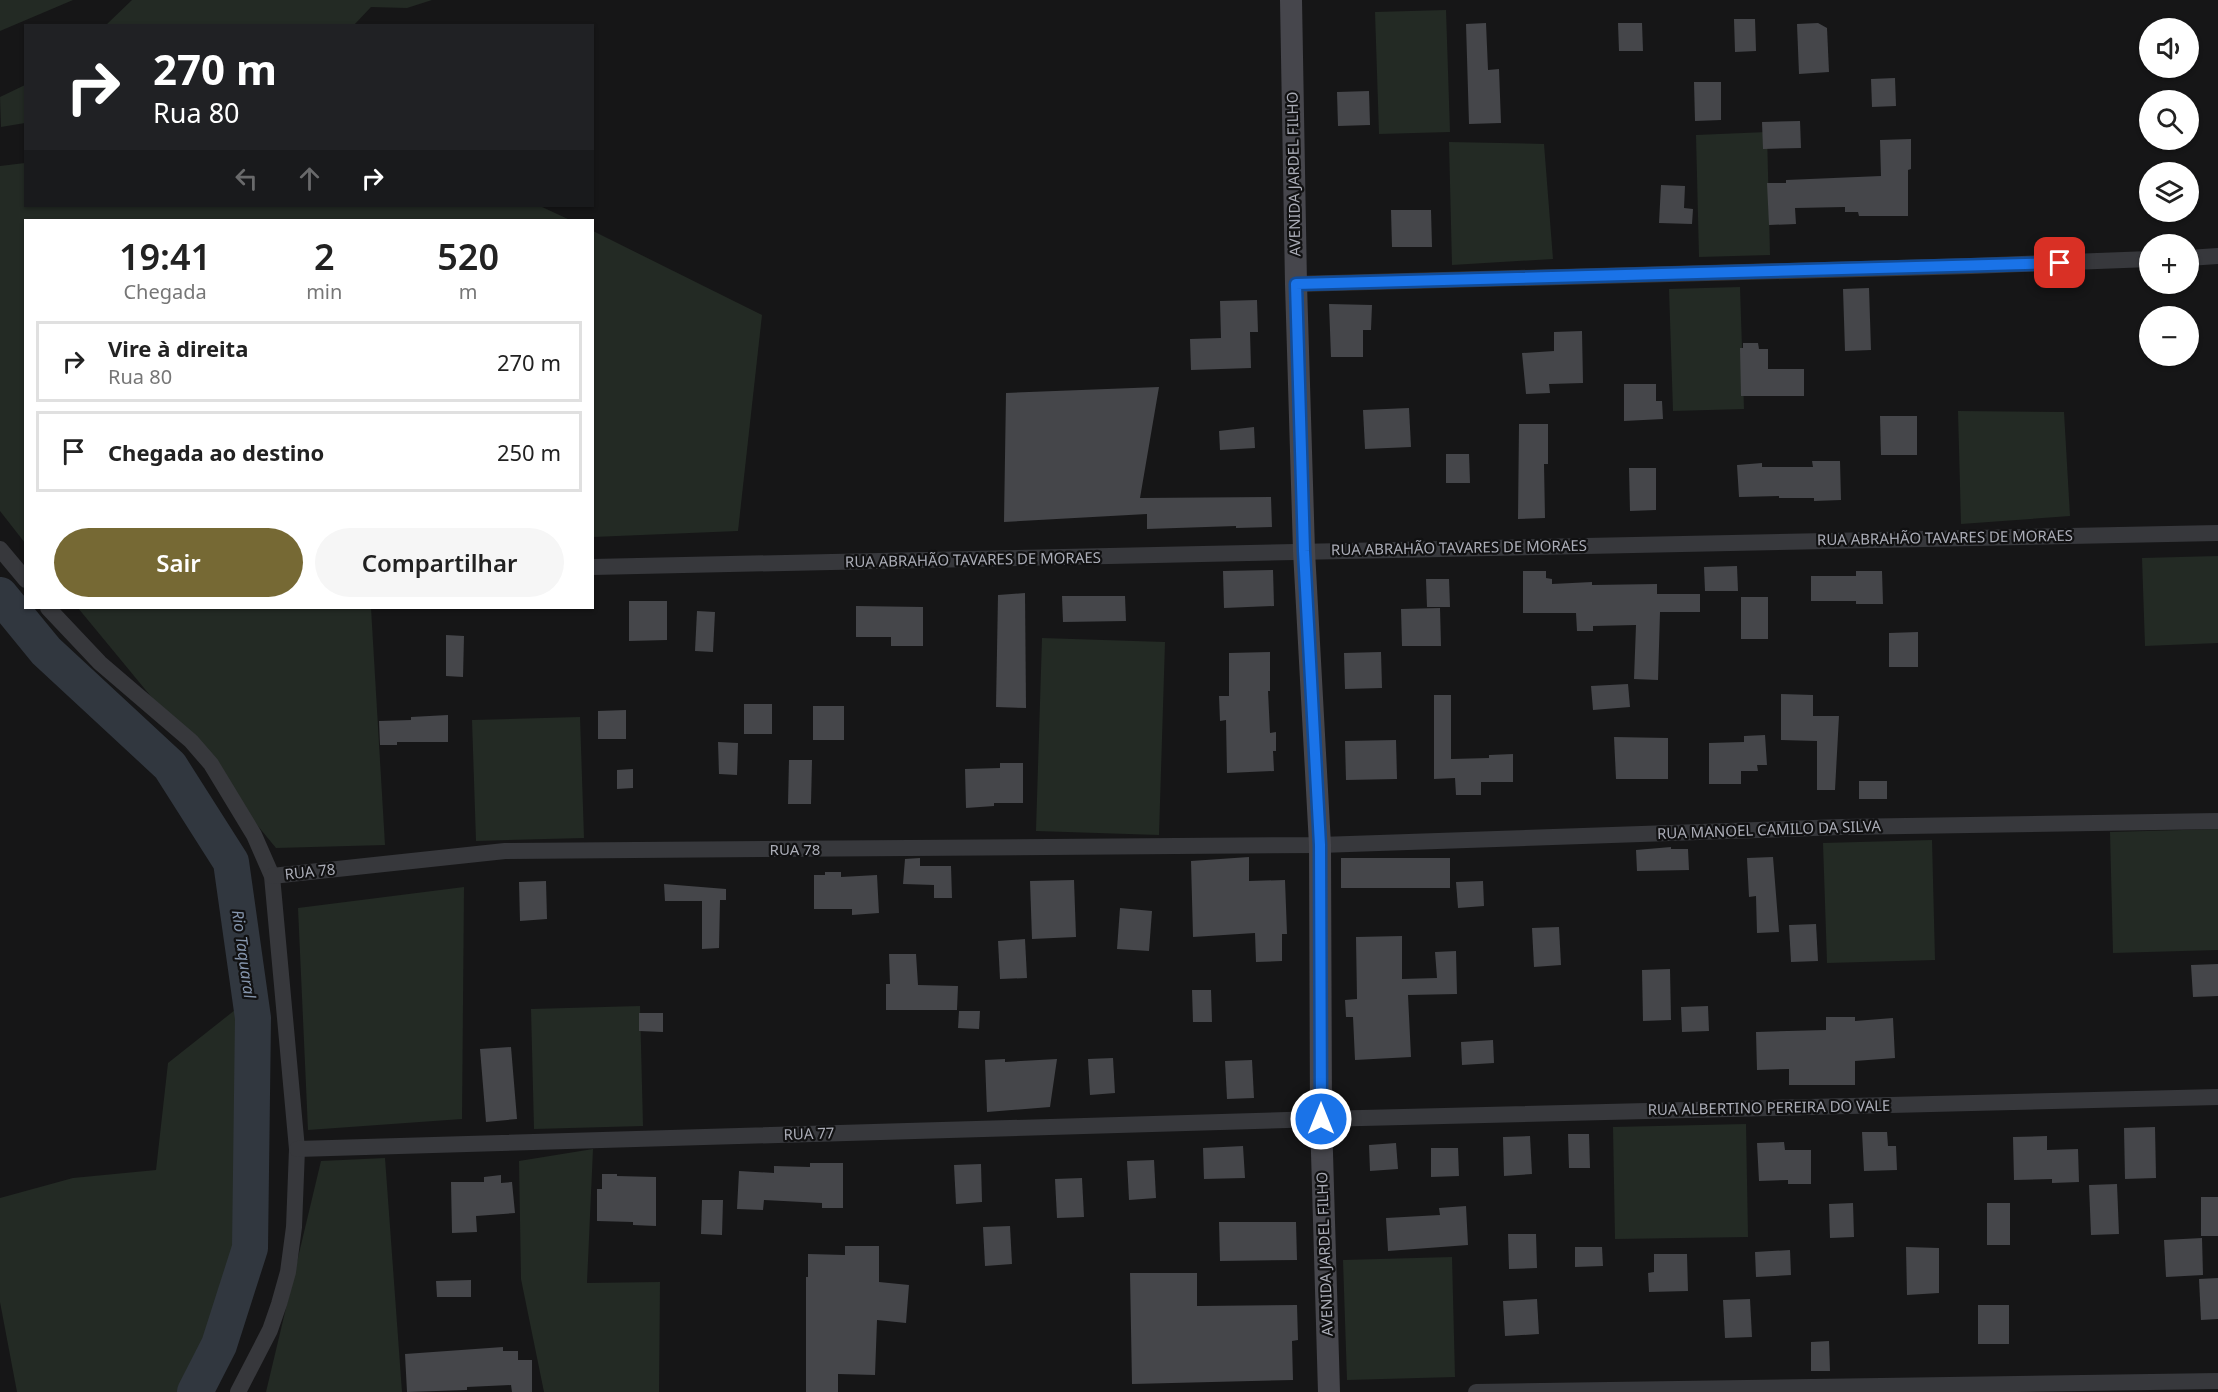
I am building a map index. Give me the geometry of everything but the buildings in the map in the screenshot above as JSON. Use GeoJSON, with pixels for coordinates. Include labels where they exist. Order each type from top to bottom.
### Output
{"type":"FeatureCollection","features":[{"type":"Feature","properties":{"kind":"main road","name":"AVENIDA JARDEL FILHO"},"geometry":{"type":"LineString","coordinates":[[1291,0],[1304,551],[1320,845],[1321,1119],[1329,1392]]}},
{"type":"Feature","properties":{"kind":"street"},"geometry":{"type":"LineString","coordinates":[[2199,257],[2218,256]]}},
{"type":"Feature","properties":{"kind":"street"},"geometry":{"type":"LineString","coordinates":[[1296,284],[2139,259]]}},
{"type":"Feature","properties":{"kind":"street","name":"RUA ABRAHÃO TAVARES DE MORAES"},"geometry":{"type":"LineString","coordinates":[[594,567],[1023,560],[1304,551],[2218,532]]}},
{"type":"Feature","properties":{"kind":"street"},"geometry":{"type":"LineString","coordinates":[[0,549],[24,578]]}},
{"type":"Feature","properties":{"kind":"street"},"geometry":{"type":"LineString","coordinates":[[49,609],[100,663],[191,741],[211,764],[254,836],[272,876],[297,1149],[294,1227],[288,1272],[270,1330],[238,1392]]}},
{"type":"Feature","properties":{"kind":"street","name":"RUA MANOEL CAMILO DA SILVA"},"geometry":{"type":"LineString","coordinates":[[1320,845],[1842,827],[2218,821]]}},
{"type":"Feature","properties":{"kind":"street","name":"RUA 78"},"geometry":{"type":"LineString","coordinates":[[272,876],[505,851],[1320,845]]}},
{"type":"Feature","properties":{"kind":"street","name":"RUA ALBERTINO PEREIRA DO VALE"},"geometry":{"type":"LineString","coordinates":[[1321,1119],[2218,1097]]}},
{"type":"Feature","properties":{"kind":"street","name":"RUA 77"},"geometry":{"type":"LineString","coordinates":[[297,1149],[1321,1119]]}},
{"type":"Feature","properties":{"kind":"street"},"geometry":{"type":"LineString","coordinates":[[1476,1392],[2218,1381]]}},
{"type":"Feature","properties":{"kind":"shaded area"},"geometry":{"type":"Polygon","coordinates":[[[0,0],[73,0],[0,31],[0,0]]]}},
{"type":"Feature","properties":{"kind":"shaded area"},"geometry":{"type":"Polygon","coordinates":[[[132,0],[432,0],[407,8],[371,7],[355,24],[107,24],[132,0]]]}},
{"type":"Feature","properties":{"kind":"shaded area"},"geometry":{"type":"Polygon","coordinates":[[[1446,10],[1450,132],[1379,134],[1375,12],[1446,10]]]}},
{"type":"Feature","properties":{"kind":"shaded area"},"geometry":{"type":"Polygon","coordinates":[[[24,85],[24,123],[1,127],[0,97],[24,85]]]}},
{"type":"Feature","properties":{"kind":"shaded area"},"geometry":{"type":"Polygon","coordinates":[[[1767,132],[1770,255],[1699,257],[1696,135],[1767,132]]]}},
{"type":"Feature","properties":{"kind":"shaded area"},"geometry":{"type":"Polygon","coordinates":[[[1449,142],[1544,144],[1553,259],[1452,265],[1449,142]]]}},
{"type":"Feature","properties":{"kind":"shaded area"},"geometry":{"type":"Polygon","coordinates":[[[24,163],[24,207],[542,207],[568,219],[24,219],[24,542],[0,511],[0,166],[24,163]]]}},
{"type":"Feature","properties":{"kind":"shaded area"},"geometry":{"type":"Polygon","coordinates":[[[594,231],[762,315],[738,531],[594,537],[594,231]]]}},
{"type":"Feature","properties":{"kind":"shaded area"},"geometry":{"type":"Polygon","coordinates":[[[1740,287],[1744,409],[1673,411],[1669,289],[1740,287]]]}},
{"type":"Feature","properties":{"kind":"shaded area"},"geometry":{"type":"Polygon","coordinates":[[[1958,411],[2064,412],[2070,516],[1961,524],[1958,411]]]}},
{"type":"Feature","properties":{"kind":"shaded area"},"geometry":{"type":"Polygon","coordinates":[[[2218,556],[2218,643],[2145,646],[2142,558],[2218,556]]]}},
{"type":"Feature","properties":{"kind":"shaded area"},"geometry":{"type":"Polygon","coordinates":[[[79,609],[371,609],[385,845],[276,848],[79,609]]]}},
{"type":"Feature","properties":{"kind":"shaded area"},"geometry":{"type":"Polygon","coordinates":[[[1042,638],[1165,642],[1159,835],[1036,831],[1042,638]]]}},
{"type":"Feature","properties":{"kind":"shaded area"},"geometry":{"type":"Polygon","coordinates":[[[580,717],[584,838],[476,841],[472,720],[580,717]]]}},
{"type":"Feature","properties":{"kind":"shaded area"},"geometry":{"type":"Polygon","coordinates":[[[2218,829],[2218,950],[2113,953],[2110,832],[2218,829]]]}},
{"type":"Feature","properties":{"kind":"shaded area"},"geometry":{"type":"Polygon","coordinates":[[[1932,840],[1935,960],[1827,963],[1823,843],[1932,840]]]}},
{"type":"Feature","properties":{"kind":"shaded area"},"geometry":{"type":"Polygon","coordinates":[[[464,887],[462,1119],[308,1130],[298,908],[464,887]]]}},
{"type":"Feature","properties":{"kind":"shaded area"},"geometry":{"type":"Polygon","coordinates":[[[640,1006],[643,1126],[534,1129],[531,1009],[640,1006]]]}},
{"type":"Feature","properties":{"kind":"shaded area"},"geometry":{"type":"Polygon","coordinates":[[[235,1010],[242,1097],[239,1247],[213,1348],[186,1392],[17,1392],[0,1302],[0,1198],[73,1178],[156,1170],[168,1063],[235,1010]]]}},
{"type":"Feature","properties":{"kind":"shaded area"},"geometry":{"type":"Polygon","coordinates":[[[1746,1124],[1748,1237],[1615,1239],[1613,1127],[1746,1124]]]}},
{"type":"Feature","properties":{"kind":"shaded area"},"geometry":{"type":"Polygon","coordinates":[[[593,1149],[587,1283],[660,1282],[659,1392],[544,1392],[521,1279],[519,1161],[593,1149]]]}},
{"type":"Feature","properties":{"kind":"shaded area"},"geometry":{"type":"Polygon","coordinates":[[[385,1158],[402,1392],[266,1392],[321,1161],[385,1158]]]}},
{"type":"Feature","properties":{"kind":"shaded area"},"geometry":{"type":"Polygon","coordinates":[[[1452,1257],[1455,1377],[1347,1380],[1343,1260],[1452,1257]]]}},
{"type":"Feature","properties":{"kind":"waterway","name":"Rio Taquaral"},"geometry":{"type":"LineString","coordinates":[[0,595],[46,651],[170,766],[231,862],[253,1018],[250,1248],[219,1345],[195,1392]]}},
{"type":"Feature","properties":{"kind":"route"},"geometry":{"type":"LineString","coordinates":[[1321,1119],[1320,845],[1304,551],[1296,284],[2060,263]]}}]}
